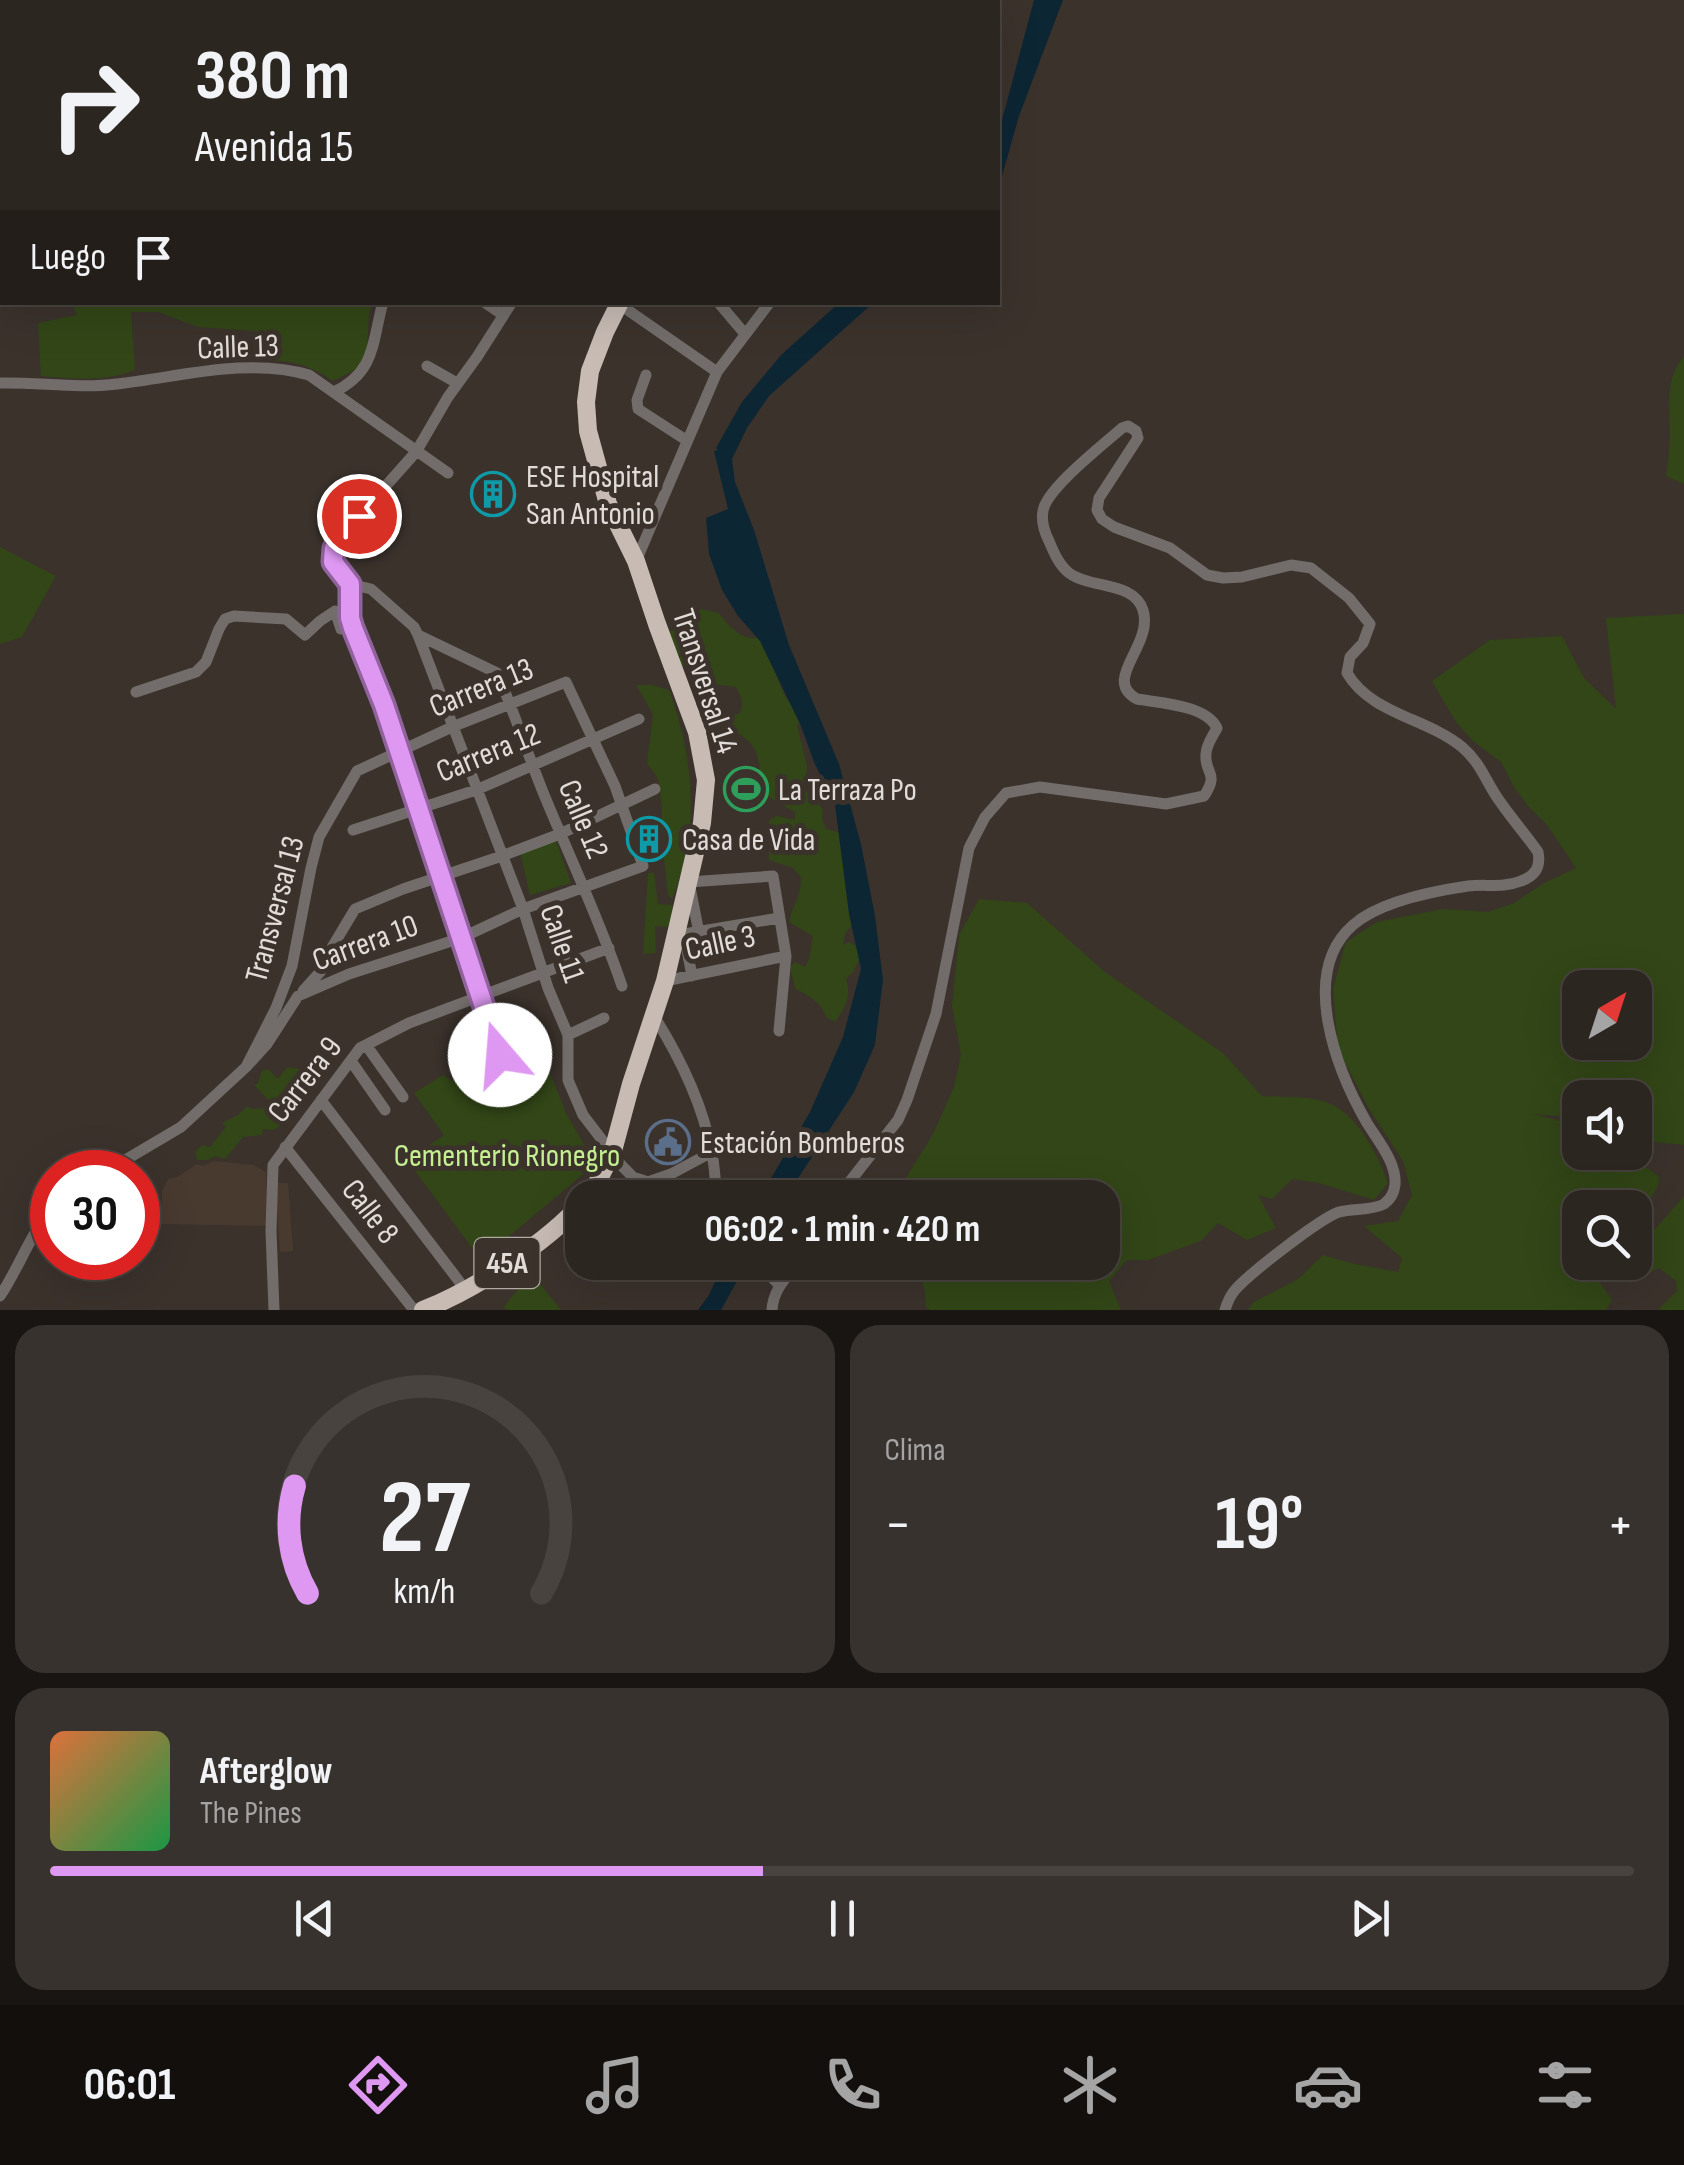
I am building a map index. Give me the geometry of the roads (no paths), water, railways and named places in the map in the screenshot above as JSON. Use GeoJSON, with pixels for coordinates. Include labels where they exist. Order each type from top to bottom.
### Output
{"type":"FeatureCollection","features":[{"type":"Feature","properties":{"kind":"highway","name":"Transversal 14"},"geometry":{"type":"LineString","coordinates":[[598,1180],[612,1152],[665,982],[702,823],[706,780],[697,732],[636,561],[608,504],[588,431],[590,371],[619,305]]}},
{"type":"Feature","properties":{"kind":"highway","name":"45A"},"geometry":{"type":"LineString","coordinates":[[423,1310],[446,1301],[516,1258],[565,1220]]}},
{"type":"Feature","properties":{"kind":"street"},"geometry":{"type":"LineString","coordinates":[[334,392],[354,380],[366,366],[383,305]]}},
{"type":"Feature","properties":{"kind":"street"},"geometry":{"type":"LineString","coordinates":[[488,305],[503,315]]}},
{"type":"Feature","properties":{"kind":"street"},"geometry":{"type":"LineString","coordinates":[[500,1055],[370,665],[353,628],[350,584],[333,562],[334,548],[416,452],[510,305]]}},
{"type":"Feature","properties":{"kind":"street"},"geometry":{"type":"LineString","coordinates":[[623,305],[718,372]]}},
{"type":"Feature","properties":{"kind":"street"},"geometry":{"type":"LineString","coordinates":[[720,305],[744,334]]}},
{"type":"Feature","properties":{"kind":"street"},"geometry":{"type":"LineString","coordinates":[[636,561],[718,372],[766,308]]}},
{"type":"Feature","properties":{"kind":"street"},"geometry":{"type":"LineString","coordinates":[[427,366],[457,383]]}},
{"type":"Feature","properties":{"kind":"street","name":"Calle 13"},"geometry":{"type":"LineString","coordinates":[[0,383],[70,387],[252,367],[284,368],[309,376],[334,392],[448,473]]}},
{"type":"Feature","properties":{"kind":"street"},"geometry":{"type":"LineString","coordinates":[[646,374],[638,409],[686,440]]}},
{"type":"Feature","properties":{"kind":"street"},"geometry":{"type":"LineString","coordinates":[[851,1180],[898,1120],[908,1100],[936,1014],[969,848],[985,817],[1006,793],[1040,787],[1166,804],[1204,796],[1212,784],[1205,759],[1216,728],[1210,717],[1193,709],[1137,700],[1124,687],[1125,670],[1141,642],[1144,627],[1143,610],[1136,598],[1072,576],[1060,564],[1043,523],[1048,495],[1128,426],[1138,438],[1099,498],[1097,510],[1102,519],[1170,548],[1208,574],[1222,578],[1242,578],[1291,565],[1311,568],[1330,582],[1350,598],[1370,624],[1363,643],[1350,657],[1346,673],[1355,686],[1406,718],[1447,737],[1481,765],[1496,797],[1538,852],[1540,862],[1535,873],[1523,881],[1471,886],[1384,907],[1355,924],[1337,943],[1326,985],[1334,1052],[1349,1090],[1385,1150],[1396,1180],[1392,1196],[1382,1205],[1338,1212],[1312,1228],[1236,1289],[1224,1310]]}},
{"type":"Feature","properties":{"kind":"street"},"geometry":{"type":"LineString","coordinates":[[350,584],[371,589],[418,635]]}},
{"type":"Feature","properties":{"kind":"street"},"geometry":{"type":"LineString","coordinates":[[136,692],[196,672],[206,662],[225,619],[234,616],[286,619],[305,635],[335,611],[341,629],[353,628]]}},
{"type":"Feature","properties":{"kind":"street","name":"Calle 12"},"geometry":{"type":"LineString","coordinates":[[418,635],[497,673],[622,986]]}},
{"type":"Feature","properties":{"kind":"street","name":"Calle 11"},"geometry":{"type":"LineString","coordinates":[[418,635],[568,1035],[568,1080],[583,1114],[622,1166],[633,1177],[648,1182],[712,1152]]}},
{"type":"Feature","properties":{"kind":"street","name":"Carrera 13"},"geometry":{"type":"LineString","coordinates":[[362,769],[452,727],[566,682],[593,738]]}},
{"type":"Feature","properties":{"kind":"street","name":"Carrera 12"},"geometry":{"type":"LineString","coordinates":[[353,830],[476,790],[640,718]]}},
{"type":"Feature","properties":{"kind":"street"},"geometry":{"type":"LineString","coordinates":[[593,738],[622,804]]}},
{"type":"Feature","properties":{"kind":"street","name":"Transversal 13"},"geometry":{"type":"LineString","coordinates":[[246,1067],[292,966],[319,837],[354,775],[362,769]]}},
{"type":"Feature","properties":{"kind":"street"},"geometry":{"type":"LineString","coordinates":[[298,996],[321,971],[355,910],[560,834],[655,789]]}},
{"type":"Feature","properties":{"kind":"street","name":"Carrera 10"},"geometry":{"type":"LineString","coordinates":[[142,1150],[181,1127],[246,1067],[267,1044],[298,996],[349,974],[461,938],[523,909],[643,866],[622,804]]}},
{"type":"Feature","properties":{"kind":"street"},"geometry":{"type":"LineString","coordinates":[[699,933],[689,882],[773,876],[786,956],[778,1031]]}},
{"type":"Feature","properties":{"kind":"street"},"geometry":{"type":"LineString","coordinates":[[692,976],[684,934],[780,918]]}},
{"type":"Feature","properties":{"kind":"street","name":"Carrera 9"},"geometry":{"type":"LineString","coordinates":[[274,1310],[273,1165],[360,1048],[409,1023],[609,948]]}},
{"type":"Feature","properties":{"kind":"street","name":"Calle 3"},"geometry":{"type":"LineString","coordinates":[[665,982],[786,956]]}},
{"type":"Feature","properties":{"kind":"street"},"geometry":{"type":"LineString","coordinates":[[654,1016],[704,1121],[715,1180]]}},
{"type":"Feature","properties":{"kind":"street"},"geometry":{"type":"LineString","coordinates":[[568,1035],[604,1018]]}},
{"type":"Feature","properties":{"kind":"street"},"geometry":{"type":"LineString","coordinates":[[366,1045],[403,1097]]}},
{"type":"Feature","properties":{"kind":"street"},"geometry":{"type":"LineString","coordinates":[[350,1061],[385,1110]]}},
{"type":"Feature","properties":{"kind":"street","name":"Calle 8"},"geometry":{"type":"LineString","coordinates":[[320,1100],[466,1289]]}},
{"type":"Feature","properties":{"kind":"street","name":"Calle 8"},"geometry":{"type":"LineString","coordinates":[[285,1147],[414,1310]]}},
{"type":"Feature","properties":{"kind":"street"},"geometry":{"type":"LineString","coordinates":[[0,1296],[30,1243]]}},
{"type":"Feature","properties":{"kind":"street"},"geometry":{"type":"LineString","coordinates":[[775,1280],[779,1284]]}},
{"type":"Feature","properties":{"kind":"street"},"geometry":{"type":"LineString","coordinates":[[772,1310],[783,1280]]}},
{"type":"Feature","properties":{"kind":"water"},"geometry":{"type":"Polygon","coordinates":[[[1034,0],[1063,0],[1019,116],[1000,183],[1000,128],[1034,0]]]}},
{"type":"Feature","properties":{"kind":"water"},"geometry":{"type":"Polygon","coordinates":[[[837,305],[871,305],[769,396],[732,459],[735,482],[789,645],[839,764],[861,844],[883,980],[875,1045],[854,1092],[797,1180],[770,1180],[810,1112],[843,1037],[861,969],[849,914],[835,805],[760,641],[722,590],[709,554],[706,518],[728,509],[714,451],[742,402],[781,355],[837,305]]]}},
{"type":"Feature","properties":{"kind":"water","name":"La Terraza Po"},"geometry":{"type":"Polygon","coordinates":[[[755,771],[757,806],[736,806],[736,772],[755,771]]]}},
{"type":"Feature","properties":{"kind":"water"},"geometry":{"type":"Polygon","coordinates":[[[716,1280],[738,1280],[721,1310],[698,1310],[716,1280]]]}},
{"type":"Feature","properties":{"kind":"place","name":"ESE Hospital San Antonio"},"geometry":{"type":"Point","coordinates":[493,494]}},
{"type":"Feature","properties":{"kind":"place","name":"La Terraza Po"},"geometry":{"type":"Point","coordinates":[746,789]}},
{"type":"Feature","properties":{"kind":"place","name":"Casa de Vida"},"geometry":{"type":"Point","coordinates":[649,839]}},
{"type":"Feature","properties":{"kind":"place","name":"Estación Bomberos"},"geometry":{"type":"Point","coordinates":[668,1142]}},
{"type":"Feature","properties":{"kind":"park label","name":"Cementerio Rionegro"},"geometry":{"type":"Point","coordinates":[507,1155]}}]}
